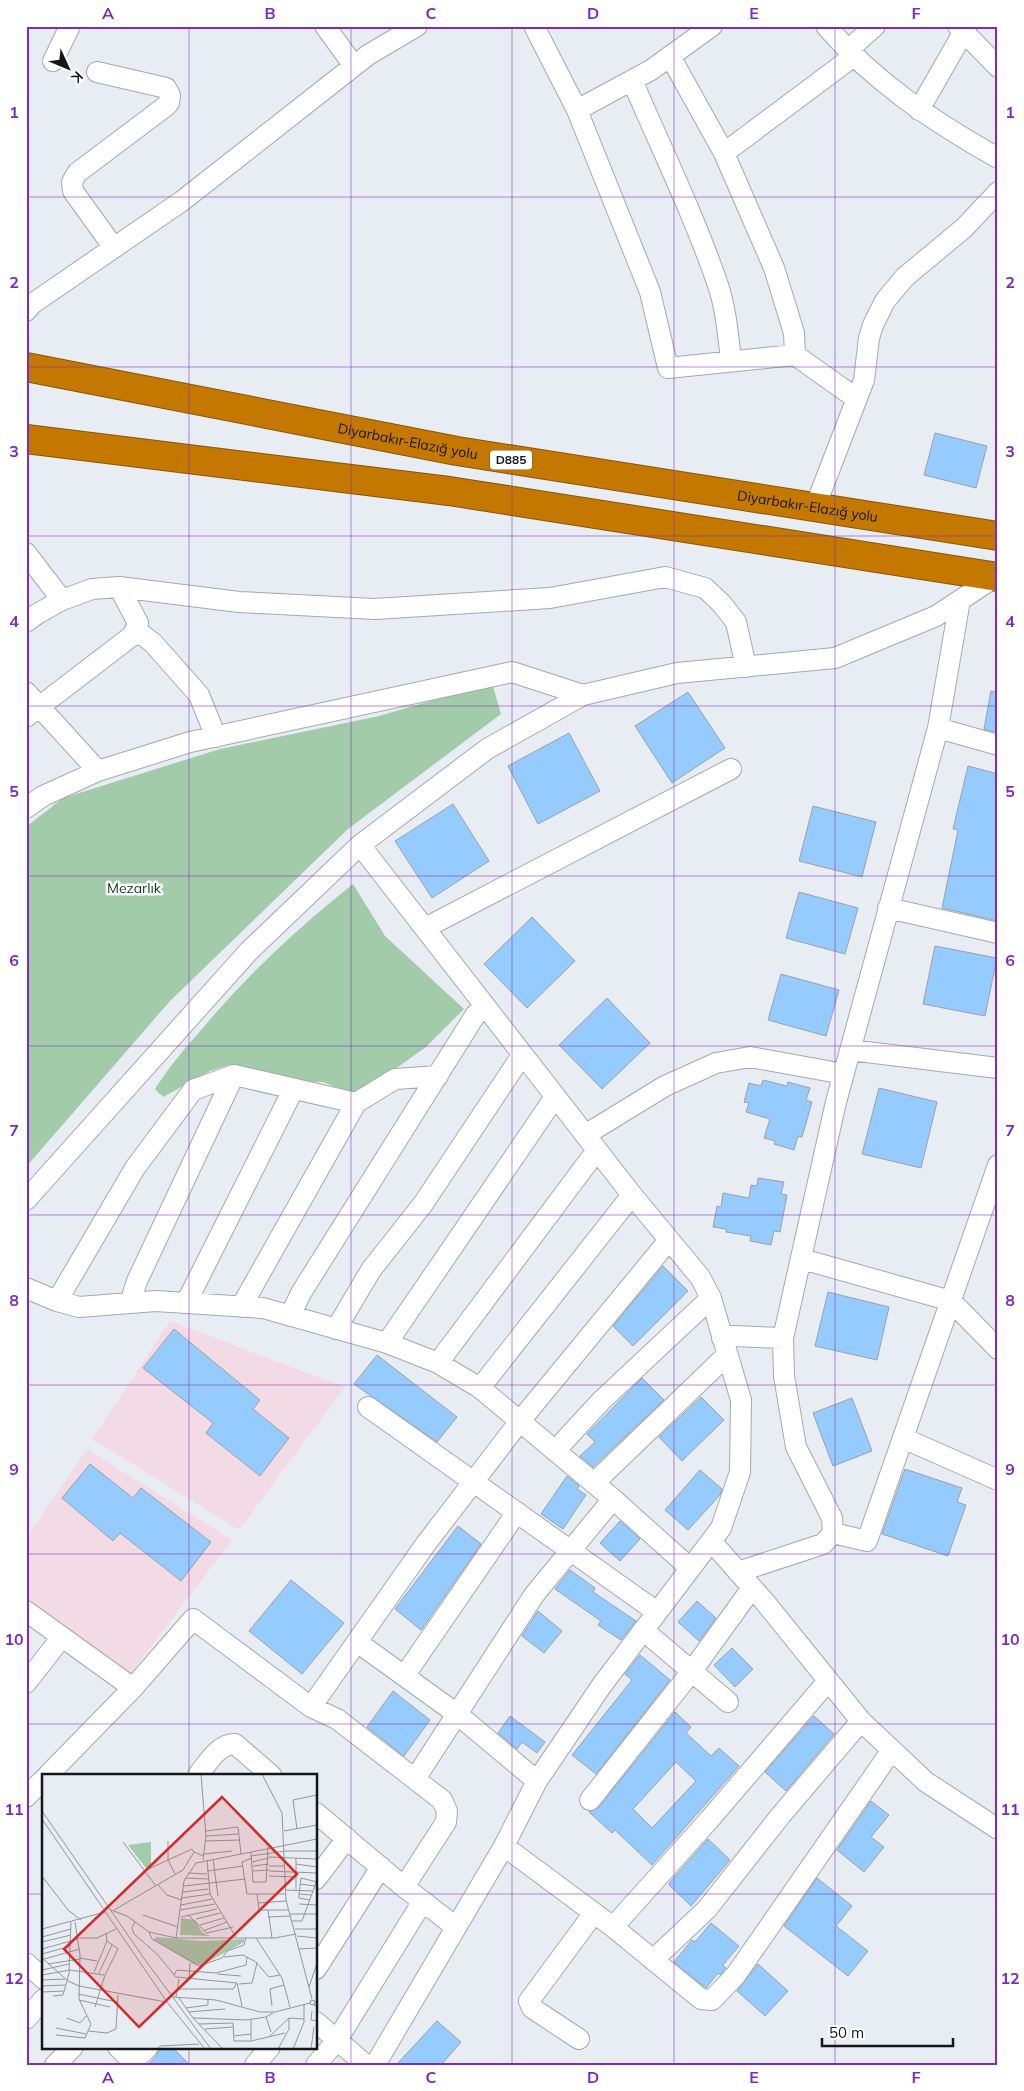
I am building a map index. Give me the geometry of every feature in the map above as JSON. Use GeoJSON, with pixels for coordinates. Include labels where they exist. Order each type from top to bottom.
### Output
{"type":"FeatureCollection","features":[{"type":"Feature","properties":{"kind":"highway","name":"Diyarbakır-Elazığ yolu"},"geometry":{"type":"LineString","coordinates":[[26,367],[457,451],[998,536]]}},
{"type":"Feature","properties":{"kind":"highway"},"geometry":{"type":"LineString","coordinates":[[26,439],[449,491],[997,577]]}},
{"type":"Feature","properties":{"kind":"street"},"geometry":{"type":"LineString","coordinates":[[53,61],[70,26]]}},
{"type":"Feature","properties":{"kind":"street"},"geometry":{"type":"LineString","coordinates":[[325,26],[354,66]]}},
{"type":"Feature","properties":{"kind":"street"},"geometry":{"type":"LineString","coordinates":[[26,311],[32,304],[182,201],[368,55],[417,26]]}},
{"type":"Feature","properties":{"kind":"street"},"geometry":{"type":"LineString","coordinates":[[534,26],[577,110],[650,292],[668,368],[731,360],[795,355],[857,399]]}},
{"type":"Feature","properties":{"kind":"street"},"geometry":{"type":"LineString","coordinates":[[577,110],[632,80],[712,26]]}},
{"type":"Feature","properties":{"kind":"street"},"geometry":{"type":"LineString","coordinates":[[826,26],[876,76],[920,110],[962,138],[998,158]]}},
{"type":"Feature","properties":{"kind":"street"},"geometry":{"type":"LineString","coordinates":[[724,153],[851,53],[875,26]]}},
{"type":"Feature","properties":{"kind":"street"},"geometry":{"type":"LineString","coordinates":[[920,110],[963,29],[998,67]]}},
{"type":"Feature","properties":{"kind":"street"},"geometry":{"type":"LineString","coordinates":[[670,56],[724,153],[774,268],[794,333],[795,355]]}},
{"type":"Feature","properties":{"kind":"street"},"geometry":{"type":"LineString","coordinates":[[97,72],[166,88],[170,94],[169,103],[166,106],[77,173],[72,182],[73,191],[114,248]]}},
{"type":"Feature","properties":{"kind":"street"},"geometry":{"type":"LineString","coordinates":[[632,80],[690,214],[718,286],[731,360]]}},
{"type":"Feature","properties":{"kind":"street"},"geometry":{"type":"LineString","coordinates":[[815,507],[864,380],[869,338],[876,318],[885,301],[905,277],[964,228],[998,192]]}},
{"type":"Feature","properties":{"kind":"street"},"geometry":{"type":"LineString","coordinates":[[26,553],[62,600]]}},
{"type":"Feature","properties":{"kind":"street"},"geometry":{"type":"LineString","coordinates":[[26,622],[62,600],[92,590],[119,587],[238,602],[375,609],[550,598],[665,577],[705,588],[721,603],[736,622],[746,667]]}},
{"type":"Feature","properties":{"kind":"street"},"geometry":{"type":"LineString","coordinates":[[26,1200],[249,951],[360,845],[487,750],[583,695],[677,673],[835,658],[936,616],[997,577]]}},
{"type":"Feature","properties":{"kind":"street"},"geometry":{"type":"LineString","coordinates":[[34,712],[133,635],[138,623],[119,587]]}},
{"type":"Feature","properties":{"kind":"street"},"geometry":{"type":"LineString","coordinates":[[738,1572],[823,1544],[831,1538],[833,1533],[832,1518],[796,1447],[784,1376],[783,1338],[850,1050],[938,728],[960,600]]}},
{"type":"Feature","properties":{"kind":"street"},"geometry":{"type":"LineString","coordinates":[[136,630],[153,643],[199,695],[216,737]]}},
{"type":"Feature","properties":{"kind":"street"},"geometry":{"type":"LineString","coordinates":[[26,808],[43,796],[98,771],[190,742],[512,672],[583,695]]}},
{"type":"Feature","properties":{"kind":"street"},"geometry":{"type":"LineString","coordinates":[[26,692],[34,712],[98,771]]}},
{"type":"Feature","properties":{"kind":"street"},"geometry":{"type":"LineString","coordinates":[[938,728],[998,745]]}},
{"type":"Feature","properties":{"kind":"street"},"geometry":{"type":"LineString","coordinates":[[425,928],[731,769]]}},
{"type":"Feature","properties":{"kind":"street"},"geometry":{"type":"LineString","coordinates":[[360,845],[591,1143],[700,1277],[711,1298],[740,1400],[740,1472],[722,1528],[602,1685],[537,1781],[504,1846],[375,2065]]}},
{"type":"Feature","properties":{"kind":"street"},"geometry":{"type":"LineString","coordinates":[[888,908],[998,933]]}},
{"type":"Feature","properties":{"kind":"street"},"geometry":{"type":"LineString","coordinates":[[290,1316],[301,1293],[476,1014]]}},
{"type":"Feature","properties":{"kind":"street"},"geometry":{"type":"LineString","coordinates":[[850,1050],[998,1068]]}},
{"type":"Feature","properties":{"kind":"street"},"geometry":{"type":"LineString","coordinates":[[336,1329],[371,1270],[423,1204],[522,1055]]}},
{"type":"Feature","properties":{"kind":"street"},"geometry":{"type":"LineString","coordinates":[[438,1363],[591,1143],[665,1086],[716,1062],[750,1057],[844,1074]]}},
{"type":"Feature","properties":{"kind":"street"},"geometry":{"type":"LineString","coordinates":[[56,1301],[135,1168],[193,1090],[234,1075],[356,1103]]}},
{"type":"Feature","properties":{"kind":"street"},"geometry":{"type":"LineString","coordinates":[[130,1303],[137,1281],[234,1075]]}},
{"type":"Feature","properties":{"kind":"street"},"geometry":{"type":"LineString","coordinates":[[241,1307],[356,1103],[395,1079],[438,1076]]}},
{"type":"Feature","properties":{"kind":"street"},"geometry":{"type":"LineString","coordinates":[[186,1303],[293,1090]]}},
{"type":"Feature","properties":{"kind":"street"},"geometry":{"type":"LineString","coordinates":[[387,1343],[556,1097]]}},
{"type":"Feature","properties":{"kind":"street"},"geometry":{"type":"LineString","coordinates":[[833,1533],[868,1541],[998,1165]]}},
{"type":"Feature","properties":{"kind":"street"},"geometry":{"type":"LineString","coordinates":[[480,1388],[632,1195]]}},
{"type":"Feature","properties":{"kind":"street"},"geometry":{"type":"LineString","coordinates":[[311,1707],[425,1545],[520,1421],[669,1240]]}},
{"type":"Feature","properties":{"kind":"street"},"geometry":{"type":"LineString","coordinates":[[802,1259],[951,1301],[998,1349]]}},
{"type":"Feature","properties":{"kind":"street"},"geometry":{"type":"LineString","coordinates":[[26,1288],[56,1301],[79,1307],[156,1301],[263,1308],[387,1343],[438,1363],[480,1388],[614,1499],[690,1568]]}},
{"type":"Feature","properties":{"kind":"street"},"geometry":{"type":"LineString","coordinates":[[556,1451],[601,1401],[711,1298]]}},
{"type":"Feature","properties":{"kind":"street"},"geometry":{"type":"LineString","coordinates":[[594,1483],[733,1336],[783,1338]]}},
{"type":"Feature","properties":{"kind":"street"},"geometry":{"type":"LineString","coordinates":[[368,1408],[657,1612]]}},
{"type":"Feature","properties":{"kind":"street"},"geometry":{"type":"LineString","coordinates":[[903,1438],[998,1480]]}},
{"type":"Feature","properties":{"kind":"street"},"geometry":{"type":"LineString","coordinates":[[415,1778],[534,1595],[614,1499]]}},
{"type":"Feature","properties":{"kind":"street"},"geometry":{"type":"LineString","coordinates":[[406,1676],[517,1512]]}},
{"type":"Feature","properties":{"kind":"street"},"geometry":{"type":"LineString","coordinates":[[711,1541],[861,1721],[926,1782],[998,1829]]}},
{"type":"Feature","properties":{"kind":"street"},"geometry":{"type":"LineString","coordinates":[[590,1800],[692,1670],[752,1588]]}},
{"type":"Feature","properties":{"kind":"street"},"geometry":{"type":"LineString","coordinates":[[26,1611],[133,1688]]}},
{"type":"Feature","properties":{"kind":"street"},"geometry":{"type":"LineString","coordinates":[[49,1774],[133,1688],[193,1619],[311,1707],[337,1719],[415,1778],[446,1805],[447,1817],[444,1827],[404,1887]]}},
{"type":"Feature","properties":{"kind":"street"},"geometry":{"type":"LineString","coordinates":[[643,1630],[728,1702]]}},
{"type":"Feature","properties":{"kind":"street"},"geometry":{"type":"LineString","coordinates":[[26,1683],[62,1636]]}},
{"type":"Feature","properties":{"kind":"street"},"geometry":{"type":"LineString","coordinates":[[357,1642],[457,1714],[537,1781]]}},
{"type":"Feature","properties":{"kind":"street"},"geometry":{"type":"LineString","coordinates":[[614,1927],[828,1681]]}},
{"type":"Feature","properties":{"kind":"street"},"geometry":{"type":"LineString","coordinates":[[653,1960],[707,1909],[781,1815],[861,1721]]}},
{"type":"Feature","properties":{"kind":"street"},"geometry":{"type":"LineString","coordinates":[[199,1774],[222,1747],[231,1744],[235,1744],[270,1774]]}},
{"type":"Feature","properties":{"kind":"street"},"geometry":{"type":"LineString","coordinates":[[504,1846],[614,1927],[702,1999],[712,2000],[735,1976],[892,1750]]}},
{"type":"Feature","properties":{"kind":"street"},"geometry":{"type":"LineString","coordinates":[[26,1797],[42,1781]]}},
{"type":"Feature","properties":{"kind":"street"},"geometry":{"type":"LineString","coordinates":[[318,1815],[404,1887],[456,1927]]}},
{"type":"Feature","properties":{"kind":"street"},"geometry":{"type":"LineString","coordinates":[[318,1876],[347,1838]]}},
{"type":"Feature","properties":{"kind":"street"},"geometry":{"type":"LineString","coordinates":[[318,1966],[381,1867]]}},
{"type":"Feature","properties":{"kind":"street"},"geometry":{"type":"LineString","coordinates":[[316,2065],[336,2040],[423,1901]]}},
{"type":"Feature","properties":{"kind":"street"},"geometry":{"type":"LineString","coordinates":[[579,2039],[532,2008],[528,2001],[594,1913]]}},
{"type":"Feature","properties":{"kind":"street"},"geometry":{"type":"LineString","coordinates":[[26,1963],[42,1976]]}},
{"type":"Feature","properties":{"kind":"street"},"geometry":{"type":"LineString","coordinates":[[26,2018],[42,2001]]}},
{"type":"Feature","properties":{"kind":"street"},"geometry":{"type":"LineString","coordinates":[[318,2024],[366,2065]]}},
{"type":"Feature","properties":{"kind":"street"},"geometry":{"type":"LineString","coordinates":[[55,2065],[72,2048]]}},
{"type":"Feature","properties":{"kind":"street"},"geometry":{"type":"LineString","coordinates":[[119,2048],[134,2063],[147,2048]]}},
{"type":"Feature","properties":{"kind":"street"},"geometry":{"type":"LineString","coordinates":[[254,2065],[269,2048]]}},
{"type":"Feature","properties":{"kind":"shaded area"},"geometry":{"type":"Polygon","coordinates":[[[170,1321],[345,1387],[239,1530],[92,1439],[170,1321]]]}},
{"type":"Feature","properties":{"kind":"shaded area"},"geometry":{"type":"Polygon","coordinates":[[[87,1449],[232,1540],[125,1681],[26,1615],[26,1538],[87,1449]]]}},
{"type":"Feature","properties":{"kind":"green space","name":"Mezarlık"},"geometry":{"type":"Polygon","coordinates":[[[492,683],[501,714],[348,829],[170,1001],[26,1167],[26,827],[63,798],[220,749],[379,716],[492,683]]]}},
{"type":"Feature","properties":{"kind":"green space"},"geometry":{"type":"Polygon","coordinates":[[[353,884],[385,936],[464,1009],[426,1047],[357,1096],[323,1082],[295,1083],[229,1065],[210,1071],[163,1097],[155,1089],[177,1058],[219,1009],[274,953],[353,884]]]}},
{"type":"Feature","properties":{"kind":"building"},"geometry":{"type":"Polygon","coordinates":[[[935,433],[987,446],[976,488],[924,475],[935,433]]]}},
{"type":"Feature","properties":{"kind":"building"},"geometry":{"type":"Polygon","coordinates":[[[991,691],[998,692],[998,733],[984,729],[991,691]]]}},
{"type":"Feature","properties":{"kind":"building"},"geometry":{"type":"Polygon","coordinates":[[[688,692],[725,748],[672,783],[635,726],[688,692]]]}},
{"type":"Feature","properties":{"kind":"building"},"geometry":{"type":"Polygon","coordinates":[[[569,733],[600,791],[538,824],[508,766],[569,733]]]}},
{"type":"Feature","properties":{"kind":"building"},"geometry":{"type":"Polygon","coordinates":[[[968,766],[998,774],[998,921],[942,908],[958,830],[953,829],[968,766]]]}},
{"type":"Feature","properties":{"kind":"building"},"geometry":{"type":"Polygon","coordinates":[[[453,804],[489,861],[432,898],[395,841],[453,804]]]}},
{"type":"Feature","properties":{"kind":"building"},"geometry":{"type":"Polygon","coordinates":[[[813,806],[876,822],[862,877],[799,861],[813,806]]]}},
{"type":"Feature","properties":{"kind":"building"},"geometry":{"type":"Polygon","coordinates":[[[799,892],[858,908],[845,954],[786,938],[799,892]]]}},
{"type":"Feature","properties":{"kind":"building"},"geometry":{"type":"Polygon","coordinates":[[[532,917],[575,961],[527,1008],[484,964],[532,917]]]}},
{"type":"Feature","properties":{"kind":"building"},"geometry":{"type":"Polygon","coordinates":[[[935,946],[997,958],[985,1016],[923,1004],[935,946]]]}},
{"type":"Feature","properties":{"kind":"building"},"geometry":{"type":"Polygon","coordinates":[[[781,974],[839,990],[826,1036],[768,1020],[781,974]]]}},
{"type":"Feature","properties":{"kind":"building"},"geometry":{"type":"Polygon","coordinates":[[[607,998],[650,1043],[602,1089],[559,1045],[607,998]]]}},
{"type":"Feature","properties":{"kind":"building"},"geometry":{"type":"Polygon","coordinates":[[[763,1080],[787,1086],[788,1082],[810,1088],[806,1100],[812,1102],[802,1137],[798,1136],[794,1150],[774,1144],[775,1141],[764,1138],[770,1119],[746,1112],[749,1103],[744,1102],[749,1083],[761,1086],[763,1080]]]}},
{"type":"Feature","properties":{"kind":"building"},"geometry":{"type":"Polygon","coordinates":[[[879,1088],[937,1102],[921,1168],[862,1154],[879,1088]]]}},
{"type":"Feature","properties":{"kind":"building"},"geometry":{"type":"Polygon","coordinates":[[[758,1178],[784,1182],[781,1194],[787,1195],[780,1232],[774,1231],[771,1245],[750,1241],[751,1236],[726,1232],[726,1229],[713,1227],[717,1206],[721,1207],[723,1193],[749,1198],[751,1185],[757,1186],[758,1178]]]}},
{"type":"Feature","properties":{"kind":"building"},"geometry":{"type":"Polygon","coordinates":[[[663,1266],[688,1291],[633,1346],[613,1326],[663,1266]]]}},
{"type":"Feature","properties":{"kind":"building"},"geometry":{"type":"Polygon","coordinates":[[[828,1292],[889,1307],[877,1360],[815,1346],[828,1292]]]}},
{"type":"Feature","properties":{"kind":"building"},"geometry":{"type":"Polygon","coordinates":[[[174,1329],[260,1400],[253,1409],[289,1438],[260,1476],[206,1433],[213,1423],[143,1368],[174,1329]]]}},
{"type":"Feature","properties":{"kind":"building"},"geometry":{"type":"Polygon","coordinates":[[[377,1355],[457,1417],[437,1442],[354,1384],[377,1355]]]}},
{"type":"Feature","properties":{"kind":"building"},"geometry":{"type":"Polygon","coordinates":[[[642,1378],[664,1400],[593,1467],[580,1456],[595,1442],[587,1434],[642,1378]]]}},
{"type":"Feature","properties":{"kind":"building"},"geometry":{"type":"Polygon","coordinates":[[[701,1397],[724,1420],[682,1461],[659,1437],[701,1397]]]}},
{"type":"Feature","properties":{"kind":"building"},"geometry":{"type":"Polygon","coordinates":[[[852,1398],[872,1451],[833,1466],[813,1413],[852,1398]]]}},
{"type":"Feature","properties":{"kind":"building"},"geometry":{"type":"Polygon","coordinates":[[[90,1464],[133,1498],[141,1488],[211,1542],[181,1581],[120,1533],[113,1541],[62,1498],[90,1464]]]}},
{"type":"Feature","properties":{"kind":"building"},"geometry":{"type":"Polygon","coordinates":[[[905,1469],[962,1488],[957,1502],[966,1505],[948,1556],[882,1534],[905,1469]]]}},
{"type":"Feature","properties":{"kind":"building"},"geometry":{"type":"Polygon","coordinates":[[[700,1470],[722,1489],[720,1495],[688,1530],[665,1510],[700,1470]]]}},
{"type":"Feature","properties":{"kind":"building"},"geometry":{"type":"Polygon","coordinates":[[[567,1476],[579,1486],[577,1489],[586,1495],[563,1529],[541,1514],[567,1476]]]}},
{"type":"Feature","properties":{"kind":"building"},"geometry":{"type":"Polygon","coordinates":[[[620,1521],[640,1539],[620,1561],[600,1543],[620,1521]]]}},
{"type":"Feature","properties":{"kind":"building"},"geometry":{"type":"Polygon","coordinates":[[[458,1526],[481,1544],[421,1630],[395,1609],[458,1526]]]}},
{"type":"Feature","properties":{"kind":"building"},"geometry":{"type":"Polygon","coordinates":[[[570,1570],[595,1588],[593,1592],[636,1621],[621,1640],[598,1625],[601,1621],[555,1589],[570,1570]]]}},
{"type":"Feature","properties":{"kind":"building"},"geometry":{"type":"Polygon","coordinates":[[[291,1580],[344,1623],[302,1674],[249,1631],[291,1580]]]}},
{"type":"Feature","properties":{"kind":"building"},"geometry":{"type":"Polygon","coordinates":[[[697,1601],[716,1618],[699,1641],[678,1622],[697,1601]]]}},
{"type":"Feature","properties":{"kind":"building"},"geometry":{"type":"Polygon","coordinates":[[[538,1611],[562,1631],[544,1653],[522,1636],[538,1611]]]}},
{"type":"Feature","properties":{"kind":"building"},"geometry":{"type":"Polygon","coordinates":[[[732,1648],[753,1669],[735,1687],[714,1665],[732,1648]]]}},
{"type":"Feature","properties":{"kind":"building"},"geometry":{"type":"Polygon","coordinates":[[[640,1655],[670,1680],[596,1774],[572,1755],[632,1680],[625,1674],[640,1655]]]}},
{"type":"Feature","properties":{"kind":"building"},"geometry":{"type":"Polygon","coordinates":[[[393,1691],[430,1720],[404,1756],[367,1727],[393,1691]]]}},
{"type":"Feature","properties":{"kind":"building"},"geometry":{"type":"Polygon","coordinates":[[[675,1712],[691,1727],[686,1733],[711,1756],[719,1748],[739,1766],[652,1865],[615,1830],[612,1833],[589,1812],[599,1807],[675,1712]],[[676,1762],[633,1809],[652,1828],[696,1781],[676,1762]]]}},
{"type":"Feature","properties":{"kind":"building"},"geometry":{"type":"Polygon","coordinates":[[[510,1716],[545,1742],[537,1753],[522,1742],[517,1749],[498,1733],[510,1716]]]}},
{"type":"Feature","properties":{"kind":"building"},"geometry":{"type":"Polygon","coordinates":[[[814,1716],[834,1734],[786,1791],[765,1772],[814,1716]]]}},
{"type":"Feature","properties":{"kind":"building"},"geometry":{"type":"Polygon","coordinates":[[[871,1801],[889,1815],[871,1837],[884,1847],[864,1872],[837,1850],[871,1801]]]}},
{"type":"Feature","properties":{"kind":"building"},"geometry":{"type":"Polygon","coordinates":[[[708,1839],[730,1860],[691,1906],[669,1885],[708,1839]]]}},
{"type":"Feature","properties":{"kind":"building"},"geometry":{"type":"Polygon","coordinates":[[[817,1878],[852,1906],[836,1926],[868,1951],[848,1976],[784,1926],[817,1878]]]}},
{"type":"Feature","properties":{"kind":"building"},"geometry":{"type":"Polygon","coordinates":[[[711,1923],[739,1946],[723,1965],[726,1968],[720,1975],[718,1973],[706,1988],[674,1962],[692,1940],[695,1942],[711,1923]]]}},
{"type":"Feature","properties":{"kind":"building"},"geometry":{"type":"Polygon","coordinates":[[[758,1964],[788,1991],[765,2016],[737,1991],[758,1964]]]}},
{"type":"Feature","properties":{"kind":"building"},"geometry":{"type":"Polygon","coordinates":[[[437,2021],[461,2042],[441,2065],[396,2065],[437,2021]]]}},
{"type":"Feature","properties":{"kind":"building"},"geometry":{"type":"Polygon","coordinates":[[[160,2048],[173,2048],[190,2065],[148,2065],[157,2055],[160,2048]]]}}]}
